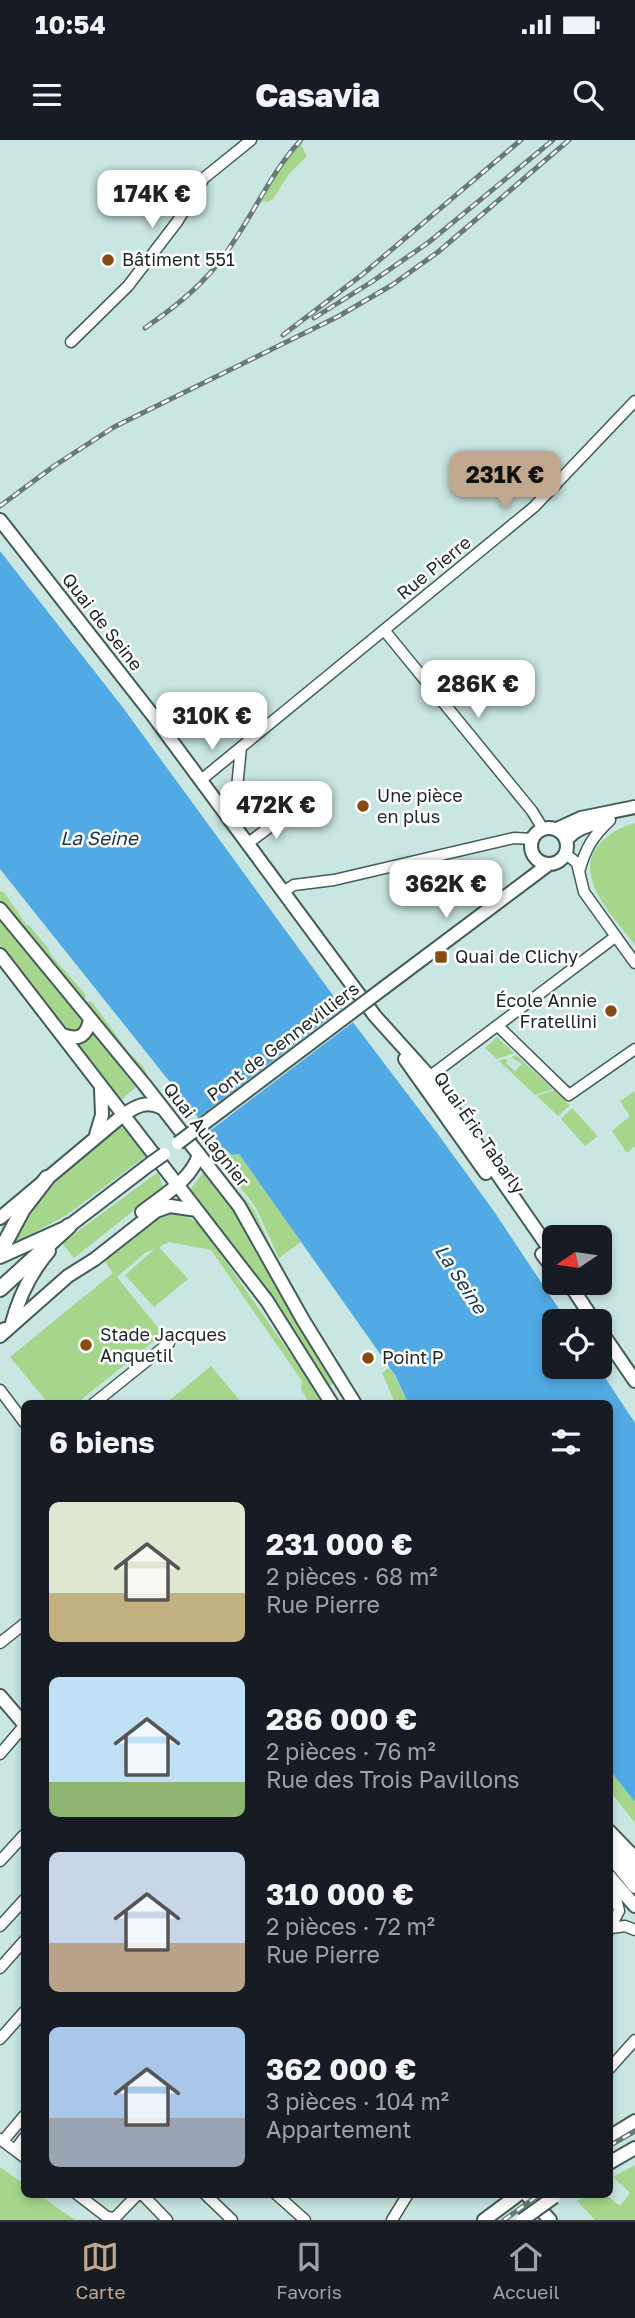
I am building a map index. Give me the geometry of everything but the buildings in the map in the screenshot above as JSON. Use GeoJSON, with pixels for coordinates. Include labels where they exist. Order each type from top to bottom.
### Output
{"type":"FeatureCollection","features":[{"type":"Feature","properties":{"kind":"highway"},"geometry":{"type":"LineString","coordinates":[[0,1252],[23,1209],[47,1178]]}},
{"type":"Feature","properties":{"kind":"highway"},"geometry":{"type":"LineString","coordinates":[[0,1278],[39,1244],[69,1226]]}},
{"type":"Feature","properties":{"kind":"highway"},"geometry":{"type":"LineString","coordinates":[[0,1289],[69,1226]]}},
{"type":"Feature","properties":{"kind":"main road","name":"Quai de Seine"},"geometry":{"type":"LineString","coordinates":[[0,520],[201,780]]}},
{"type":"Feature","properties":{"kind":"main road","name":"Quai Éric Tabarly"},"geometry":{"type":"LineString","coordinates":[[201,780],[542,1239]]}},
{"type":"Feature","properties":{"kind":"main road"},"geometry":{"type":"LineString","coordinates":[[635,809],[571,833],[567,840],[566,854],[560,861],[543,861],[532,849],[533,839],[543,829],[557,829],[580,818],[635,809]]}},
{"type":"Feature","properties":{"kind":"main road"},"geometry":{"type":"LineString","coordinates":[[557,829],[567,840]]}},
{"type":"Feature","properties":{"kind":"main road","name":"Pont de Gennevilliers"},"geometry":{"type":"LineString","coordinates":[[69,1226],[527,879],[543,861]]}},
{"type":"Feature","properties":{"kind":"main road","name":"Quai Aulagnier"},"geometry":{"type":"LineString","coordinates":[[0,909],[199,1154],[244,1214],[303,1320],[353,1400]]}},
{"type":"Feature","properties":{"kind":"main road"},"geometry":{"type":"LineString","coordinates":[[0,955],[267,1301],[330,1400]]}},
{"type":"Feature","properties":{"kind":"main road"},"geometry":{"type":"LineString","coordinates":[[63,1035],[72,1039],[82,1037],[88,1030],[90,1019]]}},
{"type":"Feature","properties":{"kind":"main road","name":"Quai Éric Tabarly"},"geometry":{"type":"LineString","coordinates":[[426,1080],[542,1252]]}},
{"type":"Feature","properties":{"kind":"main road"},"geometry":{"type":"LineString","coordinates":[[96,1136],[102,1115],[101,1088]]}},
{"type":"Feature","properties":{"kind":"main road"},"geometry":{"type":"LineString","coordinates":[[0,1218],[123,1115],[142,1105],[152,1104],[162,1108]]}},
{"type":"Feature","properties":{"kind":"main road"},"geometry":{"type":"LineString","coordinates":[[4,1330],[90,1254],[177,1184],[191,1171],[199,1154]]}},
{"type":"Feature","properties":{"kind":"main road"},"geometry":{"type":"LineString","coordinates":[[68,1276],[95,1259],[158,1209],[174,1206],[197,1210]]}},
{"type":"Feature","properties":{"kind":"main road"},"geometry":{"type":"LineString","coordinates":[[0,1258],[69,1226]]}},
{"type":"Feature","properties":{"kind":"main road"},"geometry":{"type":"LineString","coordinates":[[4,1330],[38,1263],[69,1226]]}},
{"type":"Feature","properties":{"kind":"main road"},"geometry":{"type":"LineString","coordinates":[[612,1347],[635,1381]]}},
{"type":"Feature","properties":{"kind":"main road"},"geometry":{"type":"LineString","coordinates":[[336,1400],[344,1395],[353,1400]]}},
{"type":"Feature","properties":{"kind":"main road"},"geometry":{"type":"LineString","coordinates":[[0,1696],[21,1721]]}},
{"type":"Feature","properties":{"kind":"main road"},"geometry":{"type":"LineString","coordinates":[[613,1835],[635,1858]]}},
{"type":"Feature","properties":{"kind":"main road"},"geometry":{"type":"LineString","coordinates":[[613,1847],[635,1873]]}},
{"type":"Feature","properties":{"kind":"main road"},"geometry":{"type":"LineString","coordinates":[[613,1860],[635,1887]]}},
{"type":"Feature","properties":{"kind":"main road"},"geometry":{"type":"LineString","coordinates":[[613,1881],[635,1906]]}},
{"type":"Feature","properties":{"kind":"main road"},"geometry":{"type":"LineString","coordinates":[[613,2135],[635,2121]]}},
{"type":"Feature","properties":{"kind":"main road"},"geometry":{"type":"LineString","coordinates":[[613,2161],[635,2148]]}},
{"type":"Feature","properties":{"kind":"main road"},"geometry":{"type":"LineString","coordinates":[[484,2220],[514,2198]]}},
{"type":"Feature","properties":{"kind":"main road"},"geometry":{"type":"LineString","coordinates":[[530,2198],[550,2220]]}},
{"type":"Feature","properties":{"kind":"main road"},"geometry":{"type":"LineString","coordinates":[[522,2220],[553,2198]]}},
{"type":"Feature","properties":{"kind":"street"},"geometry":{"type":"LineString","coordinates":[[71,342],[128,286],[177,222],[204,178],[251,140]]}},
{"type":"Feature","properties":{"kind":"street","name":"Rue Pierre"},"geometry":{"type":"LineString","coordinates":[[201,780],[534,507],[635,401]]}},
{"type":"Feature","properties":{"kind":"street"},"geometry":{"type":"LineString","coordinates":[[384,630],[532,811],[543,829]]}},
{"type":"Feature","properties":{"kind":"street"},"geometry":{"type":"LineString","coordinates":[[223,812],[236,798],[241,747]]}},
{"type":"Feature","properties":{"kind":"street"},"geometry":{"type":"LineString","coordinates":[[247,844],[287,814]]}},
{"type":"Feature","properties":{"kind":"street"},"geometry":{"type":"LineString","coordinates":[[579,872],[591,839],[611,819]]}},
{"type":"Feature","properties":{"kind":"street"},"geometry":{"type":"LineString","coordinates":[[286,896],[294,885],[321,882],[514,838],[533,839]]}},
{"type":"Feature","properties":{"kind":"street"},"geometry":{"type":"LineString","coordinates":[[566,854],[577,863],[584,892],[635,963]]}},
{"type":"Feature","properties":{"kind":"street"},"geometry":{"type":"LineString","coordinates":[[426,1080],[615,937]]}},
{"type":"Feature","properties":{"kind":"street"},"geometry":{"type":"LineString","coordinates":[[498,1026],[569,1095],[635,1049]]}},
{"type":"Feature","properties":{"kind":"street"},"geometry":{"type":"LineString","coordinates":[[98,1400],[169,1343]]}},
{"type":"Feature","properties":{"kind":"street"},"geometry":{"type":"LineString","coordinates":[[0,1390],[21,1418]]}},
{"type":"Feature","properties":{"kind":"street"},"geometry":{"type":"LineString","coordinates":[[0,1643],[21,1626]]}},
{"type":"Feature","properties":{"kind":"street"},"geometry":{"type":"LineString","coordinates":[[0,1754],[21,1729]]}},
{"type":"Feature","properties":{"kind":"street"},"geometry":{"type":"LineString","coordinates":[[0,1861],[21,1838]]}},
{"type":"Feature","properties":{"kind":"street"},"geometry":{"type":"LineString","coordinates":[[613,1896],[619,1908],[619,1917],[613,1925]]}},
{"type":"Feature","properties":{"kind":"street"},"geometry":{"type":"LineString","coordinates":[[0,1926],[21,1903]]}},
{"type":"Feature","properties":{"kind":"street"},"geometry":{"type":"LineString","coordinates":[[613,1928],[625,1926],[635,1930]]}},
{"type":"Feature","properties":{"kind":"street"},"geometry":{"type":"LineString","coordinates":[[0,1968],[21,1944]]}},
{"type":"Feature","properties":{"kind":"street"},"geometry":{"type":"LineString","coordinates":[[0,2039],[21,2015]]}},
{"type":"Feature","properties":{"kind":"street"},"geometry":{"type":"LineString","coordinates":[[613,2065],[635,2040]]}},
{"type":"Feature","properties":{"kind":"street"},"geometry":{"type":"LineString","coordinates":[[21,2119],[1,2140],[21,2155]]}},
{"type":"Feature","properties":{"kind":"street"},"geometry":{"type":"LineString","coordinates":[[15,2150],[21,2142]]}},
{"type":"Feature","properties":{"kind":"street"},"geometry":{"type":"LineString","coordinates":[[82,2198],[107,2217],[114,2219],[136,2198]]}},
{"type":"Feature","properties":{"kind":"street"},"geometry":{"type":"LineString","coordinates":[[144,2198],[167,2220]]}},
{"type":"Feature","properties":{"kind":"street"},"geometry":{"type":"LineString","coordinates":[[209,2198],[232,2220]]}},
{"type":"Feature","properties":{"kind":"street"},"geometry":{"type":"LineString","coordinates":[[280,2198],[302,2219]]}},
{"type":"Feature","properties":{"kind":"street"},"geometry":{"type":"LineString","coordinates":[[392,2220],[406,2198]]}},
{"type":"Feature","properties":{"kind":"green space"},"geometry":{"type":"Polygon","coordinates":[[[300,143],[307,156],[289,174],[273,199],[262,201],[274,177],[300,143]]]}},
{"type":"Feature","properties":{"kind":"green space"},"geometry":{"type":"Polygon","coordinates":[[[635,823],[635,945],[600,898],[590,871],[591,858],[598,846],[615,832],[635,823]]]}},
{"type":"Feature","properties":{"kind":"green space"},"geometry":{"type":"Polygon","coordinates":[[[0,891],[4,892],[27,926],[29,925],[85,994],[85,1001],[92,1002],[130,1054],[143,1066],[147,1074],[145,1079],[0,901],[0,891]]]}},
{"type":"Feature","properties":{"kind":"green space"},"geometry":{"type":"Polygon","coordinates":[[[0,916],[83,1017],[80,1032],[67,1033],[0,946],[0,916]]]}},
{"type":"Feature","properties":{"kind":"green space"},"geometry":{"type":"Polygon","coordinates":[[[92,1031],[136,1087],[121,1100],[76,1045],[92,1031]]]}},
{"type":"Feature","properties":{"kind":"green space"},"geometry":{"type":"Polygon","coordinates":[[[497,1037],[514,1053],[497,1059],[485,1048],[497,1037]]]}},
{"type":"Feature","properties":{"kind":"green space"},"geometry":{"type":"Polygon","coordinates":[[[516,1055],[553,1089],[535,1095],[499,1061],[506,1059],[506,1063],[515,1071],[522,1064],[511,1057],[516,1055]]]}},
{"type":"Feature","properties":{"kind":"green space"},"geometry":{"type":"Polygon","coordinates":[[[554,1090],[570,1105],[558,1116],[537,1096],[554,1090]]]}},
{"type":"Feature","properties":{"kind":"green space"},"geometry":{"type":"Polygon","coordinates":[[[635,1091],[635,1146],[627,1153],[612,1131],[630,1116],[620,1101],[635,1091]]]}},
{"type":"Feature","properties":{"kind":"green space"},"geometry":{"type":"Polygon","coordinates":[[[572,1108],[596,1134],[597,1137],[585,1146],[561,1119],[572,1108]]]}},
{"type":"Feature","properties":{"kind":"green space"},"geometry":{"type":"Polygon","coordinates":[[[120,1127],[124,1128],[146,1156],[65,1216],[21,1240],[16,1240],[20,1227],[43,1195],[76,1163],[120,1127]]]}},
{"type":"Feature","properties":{"kind":"green space"},"geometry":{"type":"Polygon","coordinates":[[[227,1152],[232,1155],[239,1154],[301,1242],[279,1258],[255,1206],[223,1165],[227,1152]]]}},
{"type":"Feature","properties":{"kind":"green space"},"geometry":{"type":"Polygon","coordinates":[[[216,1164],[254,1210],[288,1283],[343,1375],[304,1314],[252,1216],[214,1165],[216,1164]]]}},
{"type":"Feature","properties":{"kind":"green space"},"geometry":{"type":"Polygon","coordinates":[[[205,1170],[228,1199],[337,1381],[329,1386],[277,1309],[190,1190],[205,1170]]]}},
{"type":"Feature","properties":{"kind":"green space"},"geometry":{"type":"Polygon","coordinates":[[[158,1172],[163,1187],[74,1258],[62,1243],[158,1172]]]}},
{"type":"Feature","properties":{"kind":"green space","name":"Stade Jacques Anquetil"},"geometry":{"type":"Polygon","coordinates":[[[169,1213],[179,1214],[188,1217],[203,1229],[317,1392],[320,1400],[307,1400],[301,1389],[302,1381],[211,1250],[169,1242],[159,1247],[188,1279],[154,1307],[125,1275],[156,1248],[145,1253],[117,1277],[163,1334],[81,1400],[46,1400],[10,1357],[113,1273],[104,1260],[153,1221],[169,1213]]]}},
{"type":"Feature","properties":{"kind":"green space"},"geometry":{"type":"Polygon","coordinates":[[[211,1366],[239,1400],[170,1400],[211,1366]]]}},
{"type":"Feature","properties":{"kind":"green space"},"geometry":{"type":"Polygon","coordinates":[[[390,1367],[406,1400],[394,1400],[382,1373],[390,1367]]]}},
{"type":"Feature","properties":{"kind":"green space"},"geometry":{"type":"Polygon","coordinates":[[[613,1774],[635,1802],[635,1823],[613,1795],[613,1774]]]}},
{"type":"Feature","properties":{"kind":"green space"},"geometry":{"type":"Polygon","coordinates":[[[635,2165],[635,2220],[595,2220],[577,2201],[582,2198],[610,2198],[620,2206],[630,2193],[613,2177],[635,2165]]]}},
{"type":"Feature","properties":{"kind":"green space"},"geometry":{"type":"Polygon","coordinates":[[[0,2167],[21,2182],[21,2198],[43,2198],[75,2220],[0,2220],[0,2167]]]}},
{"type":"Feature","properties":{"kind":"water","name":"La Seine"},"geometry":{"type":"Polygon","coordinates":[[[0,551],[121,705],[437,1133],[542,1284],[542,1295],[550,1295],[559,1309],[542,1309],[542,1379],[606,1379],[635,1423],[635,1802],[613,1774],[613,1400],[407,1400],[395,1375],[239,1154],[232,1155],[221,1146],[0,869],[0,551]]]}},
{"type":"Feature","properties":{"kind":"pier"},"geometry":{"type":"Polygon","coordinates":[[[345,1006],[356,1020],[207,1133],[196,1119],[345,1006]]]}},
{"type":"Feature","properties":{"kind":"railway"},"geometry":{"type":"LineString","coordinates":[[145,328],[181,301],[212,271],[239,234],[281,165],[301,140]]}},
{"type":"Feature","properties":{"kind":"railway"},"geometry":{"type":"LineString","coordinates":[[283,335],[363,274],[521,140]]}},
{"type":"Feature","properties":{"kind":"railway"},"geometry":{"type":"LineString","coordinates":[[314,318],[429,242],[553,140]]}},
{"type":"Feature","properties":{"kind":"railway"},"geometry":{"type":"LineString","coordinates":[[0,506],[54,466],[114,427],[339,316],[392,285],[438,252],[569,140]]}},
{"type":"Feature","properties":{"kind":"railway"},"geometry":{"type":"LineString","coordinates":[[613,2144],[635,2131]]}},
{"type":"Feature","properties":{"kind":"railway"},"geometry":{"type":"LineString","coordinates":[[504,2220],[534,2198]]}},
{"type":"Feature","properties":{"kind":"place","name":"Bâtiment 551"},"geometry":{"type":"Point","coordinates":[108,260]}},
{"type":"Feature","properties":{"kind":"place","name":"Une pièce en plus"},"geometry":{"type":"Point","coordinates":[363,806]}},
{"type":"Feature","properties":{"kind":"place","name":"Quai de Clichy"},"geometry":{"type":"Point","coordinates":[441,957]}},
{"type":"Feature","properties":{"kind":"place","name":"École Annie Fratellini"},"geometry":{"type":"Point","coordinates":[611,1011]}},
{"type":"Feature","properties":{"kind":"place","name":"Stade Jacques Anquetil"},"geometry":{"type":"Point","coordinates":[86,1345]}},
{"type":"Feature","properties":{"kind":"place","name":"Point P"},"geometry":{"type":"Point","coordinates":[368,1358]}}]}
